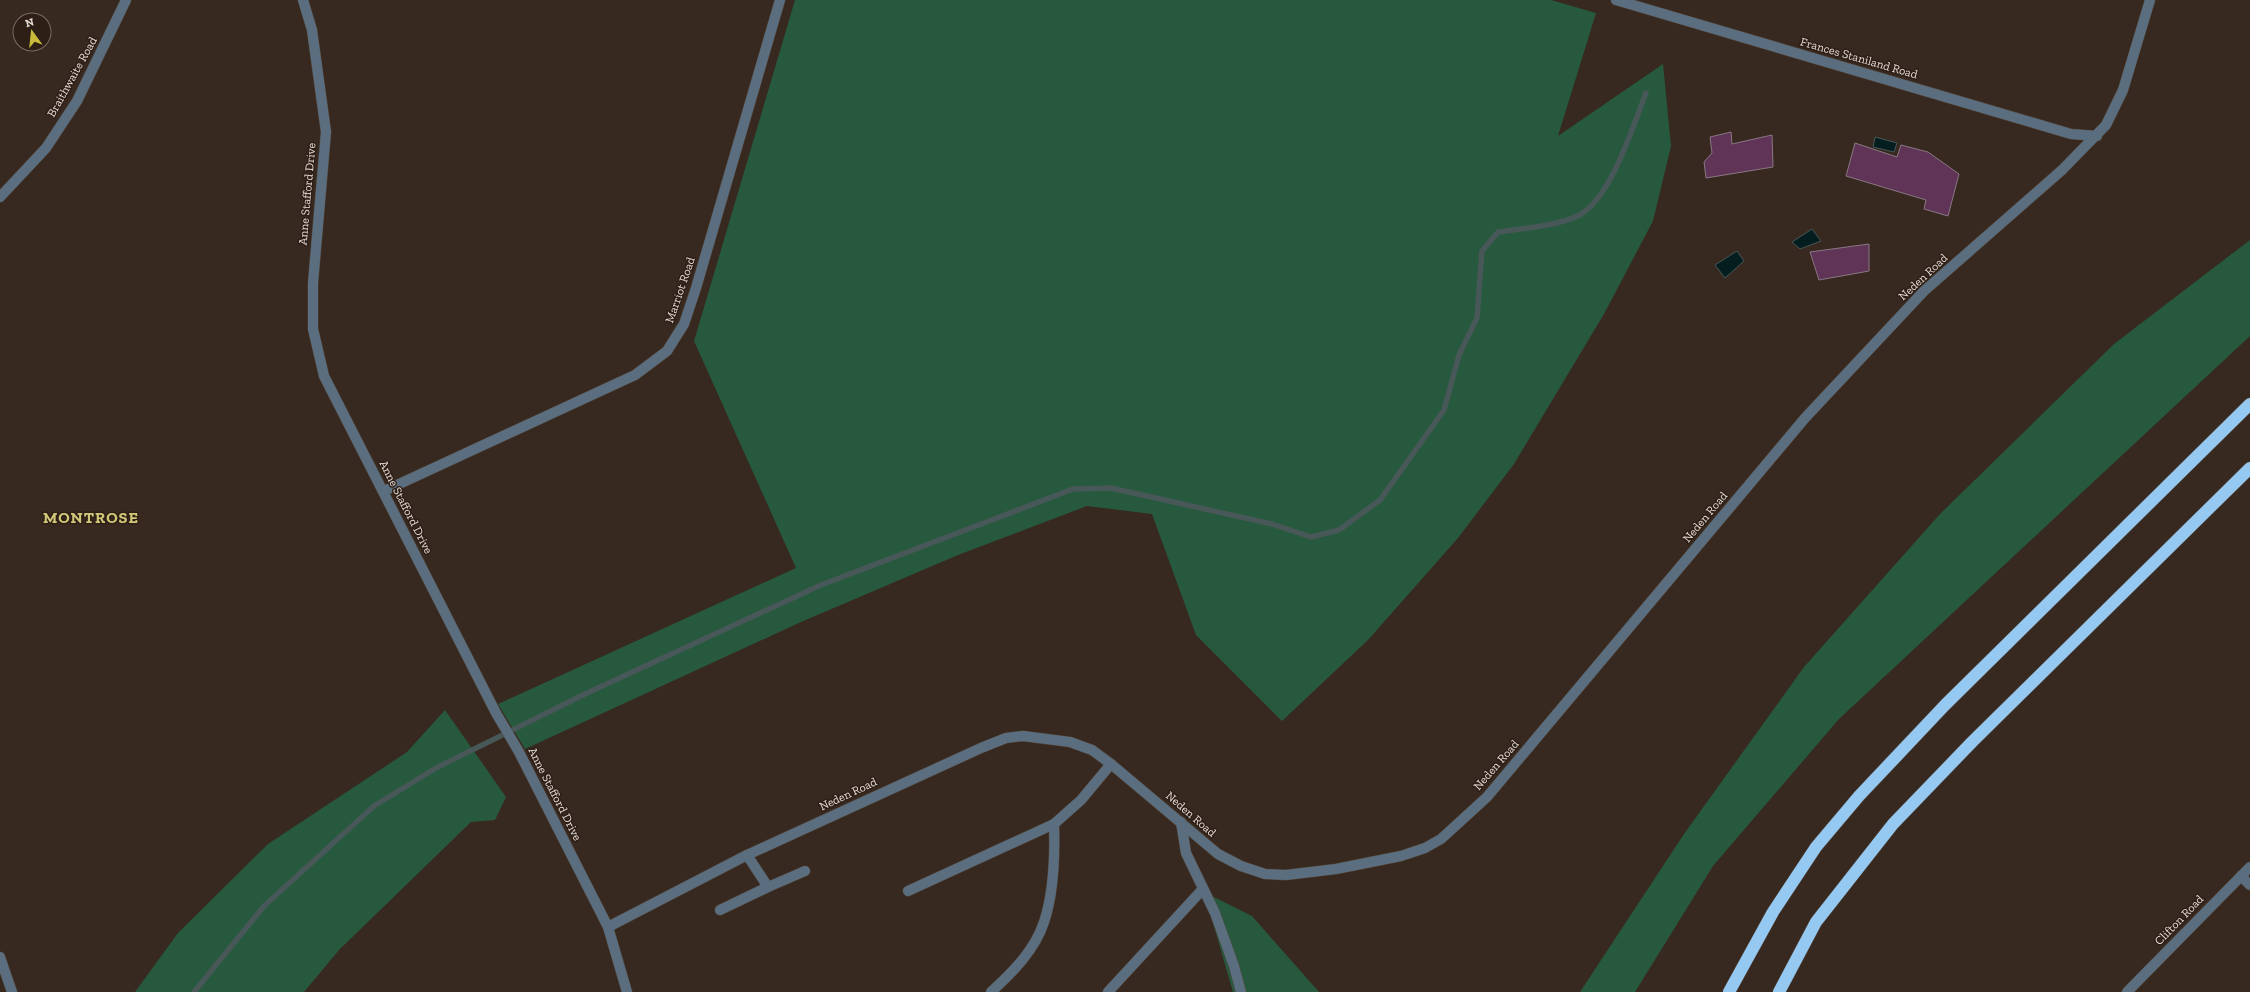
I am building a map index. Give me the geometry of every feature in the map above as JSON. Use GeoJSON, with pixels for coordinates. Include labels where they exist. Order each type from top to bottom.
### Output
{"type":"FeatureCollection","features":[{"type":"Feature","properties":{"kind":"highway"},"geometry":{"type":"LineString","coordinates":[[1729,992],[1773,912],[1816,847],[1859,796],[1944,705],[2250,404]]}},
{"type":"Feature","properties":{"kind":"highway"},"geometry":{"type":"LineString","coordinates":[[1779,992],[1816,922],[1893,824],[1972,742],[2250,468]]}},
{"type":"Feature","properties":{"kind":"street","name":"Braithwaite Road"},"geometry":{"type":"LineString","coordinates":[[0,197],[46,148],[77,101],[126,0]]}},
{"type":"Feature","properties":{"kind":"street","name":"Anne Stafford Drive"},"geometry":{"type":"LineString","coordinates":[[303,0],[312,30],[326,132],[314,250],[313,329],[324,376],[608,927],[627,992]]}},
{"type":"Feature","properties":{"kind":"street","name":"Marriot Road"},"geometry":{"type":"LineString","coordinates":[[384,491],[635,376],[667,350],[684,324],[696,288],[780,0]]}},
{"type":"Feature","properties":{"kind":"street","name":"Frances Staniland Road"},"geometry":{"type":"LineString","coordinates":[[1616,0],[2071,134],[2097,136]]}},
{"type":"Feature","properties":{"kind":"street","name":"Neden Road"},"geometry":{"type":"LineString","coordinates":[[608,927],[746,855],[1006,738],[1023,736],[1070,742],[1092,750],[1182,822],[1218,854],[1241,866],[1265,874],[1286,875],[1401,856],[1441,839],[1487,797],[1804,418],[1924,291],[2062,170],[2097,136],[2106,125],[2123,90],[2150,0]]}},
{"type":"Feature","properties":{"kind":"street"},"geometry":{"type":"LineString","coordinates":[[908,891],[1054,824],[1081,800],[1111,764]]}},
{"type":"Feature","properties":{"kind":"street"},"geometry":{"type":"LineString","coordinates":[[1182,822],[1186,853],[1202,890],[1215,913],[1234,966],[1241,992]]}},
{"type":"Feature","properties":{"kind":"street"},"geometry":{"type":"LineString","coordinates":[[991,992],[1024,959],[1044,923],[1051,880],[1054,824]]}},
{"type":"Feature","properties":{"kind":"street"},"geometry":{"type":"LineString","coordinates":[[746,855],[768,887]]}},
{"type":"Feature","properties":{"kind":"street","name":"Clifton Road"},"geometry":{"type":"LineString","coordinates":[[2127,992],[2250,867]]}},
{"type":"Feature","properties":{"kind":"street"},"geometry":{"type":"LineString","coordinates":[[720,910],[805,871]]}},
{"type":"Feature","properties":{"kind":"street"},"geometry":{"type":"LineString","coordinates":[[2241,876],[2250,885]]}},
{"type":"Feature","properties":{"kind":"street"},"geometry":{"type":"LineString","coordinates":[[1108,992],[1202,890]]}},
{"type":"Feature","properties":{"kind":"street"},"geometry":{"type":"LineString","coordinates":[[0,957],[12,992]]}},
{"type":"Feature","properties":{"kind":"green space"},"geometry":{"type":"Polygon","coordinates":[[[795,0],[1551,0],[1596,13],[1558,136],[1663,64],[1671,146],[1653,221],[1604,314],[1514,464],[1458,538],[1368,640],[1282,721],[1196,635],[1152,514],[1087,506],[958,555],[801,622],[525,749],[498,704],[796,568],[694,341],[795,0]]]}},
{"type":"Feature","properties":{"kind":"green space"},"geometry":{"type":"Polygon","coordinates":[[[2250,240],[2250,336],[1839,719],[1713,866],[1635,992],[1580,992],[1684,834],[1804,667],[1940,514],[2114,344],[2250,240]]]}},
{"type":"Feature","properties":{"kind":"green space"},"geometry":{"type":"Polygon","coordinates":[[[445,710],[506,797],[495,820],[471,822],[339,950],[304,992],[135,992],[178,933],[268,844],[407,752],[445,710]]]}},
{"type":"Feature","properties":{"kind":"green space"},"geometry":{"type":"Polygon","coordinates":[[[1204,892],[1252,916],[1319,992],[1233,992],[1204,892]]]}},
{"type":"Feature","properties":{"kind":"water"},"geometry":{"type":"Polygon","coordinates":[[[1875,137],[1897,143],[1894,152],[1873,147],[1875,137]]]}},
{"type":"Feature","properties":{"kind":"water"},"geometry":{"type":"Polygon","coordinates":[[[1812,229],[1821,241],[1800,249],[1792,242],[1812,229]]]}},
{"type":"Feature","properties":{"kind":"water"},"geometry":{"type":"Polygon","coordinates":[[[1737,251],[1744,261],[1725,278],[1715,265],[1737,251]]]}},
{"type":"Feature","properties":{"kind":"building"},"geometry":{"type":"Polygon","coordinates":[[[1731,132],[1732,144],[1772,135],[1773,167],[1706,178],[1704,162],[1712,153],[1710,137],[1731,132]]]}},
{"type":"Feature","properties":{"kind":"building"},"geometry":{"type":"Polygon","coordinates":[[[1855,143],[1897,157],[1901,145],[1928,152],[1959,174],[1948,216],[1924,209],[1926,200],[1846,176],[1855,143]]]}},
{"type":"Feature","properties":{"kind":"building"},"geometry":{"type":"Polygon","coordinates":[[[1869,244],[1869,271],[1819,280],[1810,252],[1869,244]]]}},
{"type":"Feature","properties":{"kind":"waterway"},"geometry":{"type":"LineString","coordinates":[[194,992],[264,906],[374,806],[436,768],[585,694],[821,585],[1073,489],[1111,488],[1272,524],[1311,537],[1339,530],[1380,500],[1444,410],[1459,355],[1477,318],[1482,251],[1498,232],[1543,226],[1567,220],[1584,212],[1604,189],[1613,174],[1646,93]]}},
{"type":"Feature","properties":{"kind":"district","name":"MONTROSE"},"geometry":{"type":"Point","coordinates":[91,517]}}]}
